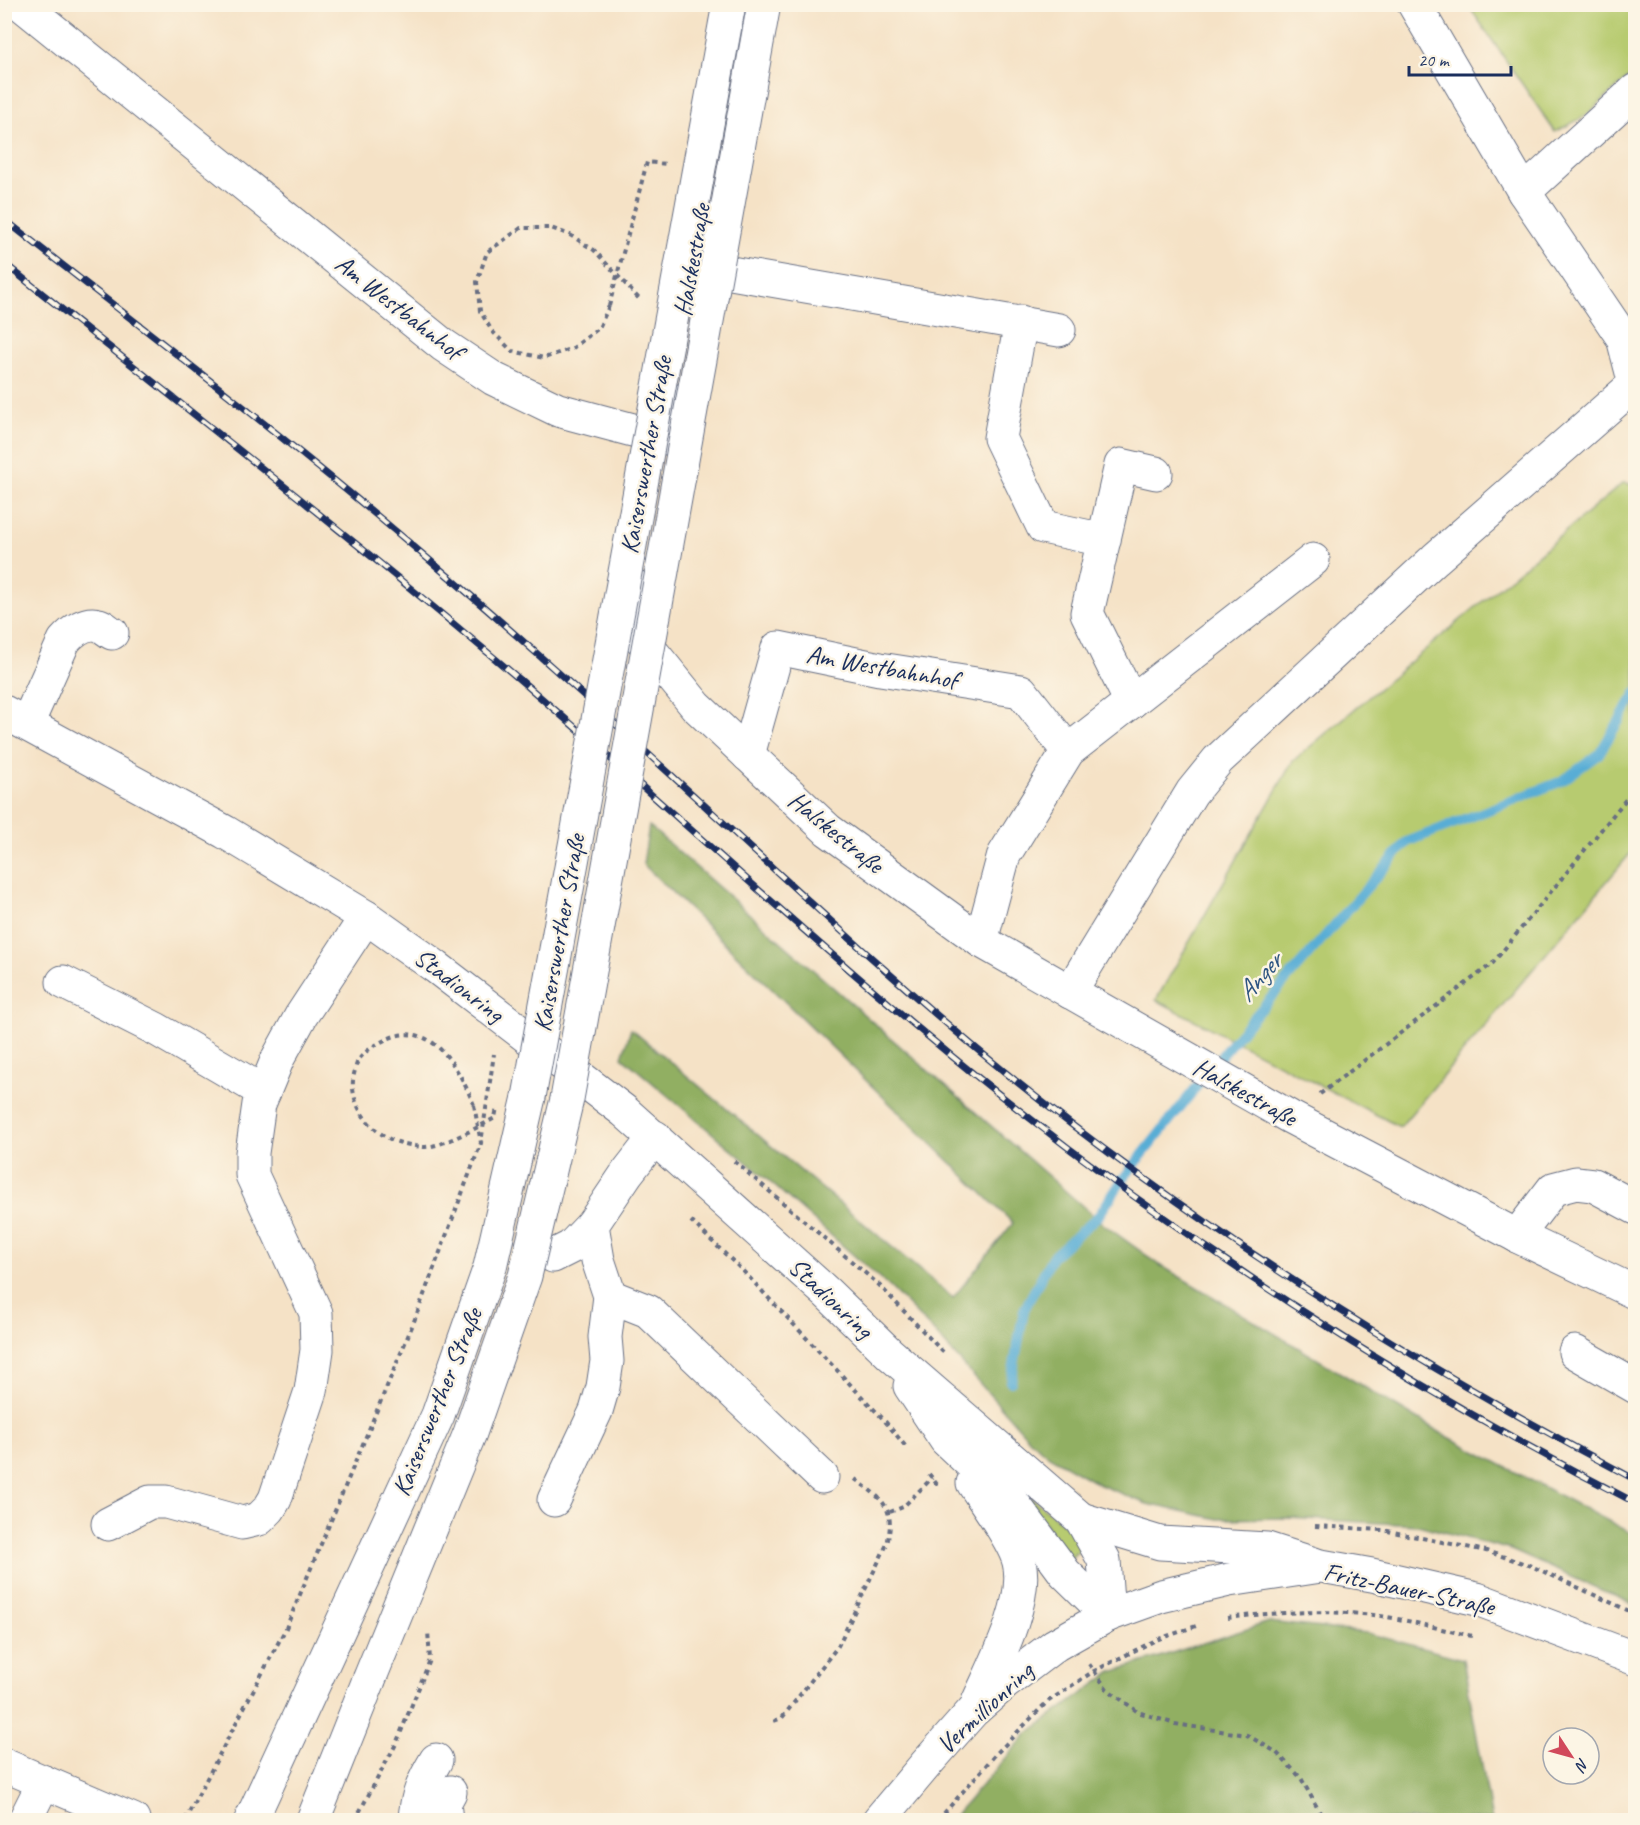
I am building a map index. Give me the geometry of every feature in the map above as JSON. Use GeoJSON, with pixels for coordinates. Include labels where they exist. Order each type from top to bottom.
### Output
{"type":"FeatureCollection","features":[{"type":"Feature","properties":{"kind":"main road","name":"Am Westbahnhof"},"geometry":{"type":"LineString","coordinates":[[21,4],[443,345],[494,379],[558,410],[659,437]]}},
{"type":"Feature","properties":{"kind":"main road","name":"Kaiserswerther Straße"},"geometry":{"type":"LineString","coordinates":[[251,1821],[438,1415],[490,1267],[529,1097],[729,4]]}},
{"type":"Feature","properties":{"kind":"main road","name":"Halskestraße"},"geometry":{"type":"LineString","coordinates":[[736,4],[709,168],[626,620],[696,706],[828,830],[981,941],[1290,1117],[1517,1236],[1635,1293]]}},
{"type":"Feature","properties":{"kind":"main road"},"geometry":{"type":"LineString","coordinates":[[659,437],[676,439],[755,4]]}},
{"type":"Feature","properties":{"kind":"main road","name":"Kaiserswerther Straße"},"geometry":{"type":"LineString","coordinates":[[312,1821],[470,1432],[525,1276],[567,1099],[764,4]]}},
{"type":"Feature","properties":{"kind":"main road"},"geometry":{"type":"LineString","coordinates":[[1070,992],[1192,792],[1218,760],[1435,559],[1635,384],[1623,338],[1524,192],[1414,4]]}},
{"type":"Feature","properties":{"kind":"main road"},"geometry":{"type":"LineString","coordinates":[[1524,192],[1635,90]]}},
{"type":"Feature","properties":{"kind":"main road"},"geometry":{"type":"LineString","coordinates":[[708,269],[1059,330]]}},
{"type":"Feature","properties":{"kind":"main road"},"geometry":{"type":"LineString","coordinates":[[1021,322],[1000,438],[1042,527],[1104,540]]}},
{"type":"Feature","properties":{"kind":"main road"},"geometry":{"type":"LineString","coordinates":[[1131,702],[1087,613],[1121,465],[1156,473]]}},
{"type":"Feature","properties":{"kind":"main road"},"geometry":{"type":"LineString","coordinates":[[981,941],[1004,855],[1068,751],[1313,560]]}},
{"type":"Feature","properties":{"kind":"main road"},"geometry":{"type":"LineString","coordinates":[[16,718],[63,641],[73,631],[85,626],[99,625],[112,633]]}},
{"type":"Feature","properties":{"kind":"main road","name":"Am Westbahnhof"},"geometry":{"type":"LineString","coordinates":[[748,755],[778,648],[880,669],[1021,691],[1068,751]]}},
{"type":"Feature","properties":{"kind":"main road","name":"Stadionring"},"geometry":{"type":"LineString","coordinates":[[16,718],[225,832],[366,917],[436,967],[655,1137],[827,1293],[890,1354],[1081,1519],[1104,1560],[1108,1615]]}},
{"type":"Feature","properties":{"kind":"main road"},"geometry":{"type":"LineString","coordinates":[[108,1524],[150,1502],[166,1502],[242,1523],[259,1520],[275,1499],[311,1391],[317,1350],[316,1313],[252,1175],[252,1153],[259,1104],[278,1058],[301,1016],[366,917]]}},
{"type":"Feature","properties":{"kind":"main road"},"geometry":{"type":"LineString","coordinates":[[63,982],[156,1029],[264,1092]]}},
{"type":"Feature","properties":{"kind":"main road"},"geometry":{"type":"LineString","coordinates":[[553,1256],[571,1247],[592,1225],[627,1173],[655,1137]]}},
{"type":"Feature","properties":{"kind":"main road"},"geometry":{"type":"LineString","coordinates":[[1517,1236],[1553,1190],[1576,1183],[1593,1185],[1635,1208]]}},
{"type":"Feature","properties":{"kind":"main road"},"geometry":{"type":"LineString","coordinates":[[554,1500],[596,1411],[607,1361],[605,1337],[610,1296],[598,1260],[592,1225]]}},
{"type":"Feature","properties":{"kind":"main road"},"geometry":{"type":"LineString","coordinates":[[610,1296],[648,1311],[822,1477]]}},
{"type":"Feature","properties":{"kind":"main road"},"geometry":{"type":"LineString","coordinates":[[1575,1352],[1635,1387]]}},
{"type":"Feature","properties":{"kind":"main road","name":"Stadionring"},"geometry":{"type":"LineString","coordinates":[[890,1354],[946,1440],[1013,1503],[1065,1573],[1108,1615]]}},
{"type":"Feature","properties":{"kind":"main road"},"geometry":{"type":"LineString","coordinates":[[946,1440],[1020,1562],[1020,1587],[1013,1622],[973,1711]]}},
{"type":"Feature","properties":{"kind":"main road"},"geometry":{"type":"LineString","coordinates":[[1081,1519],[1160,1543],[1267,1549],[1321,1566]]}},
{"type":"Feature","properties":{"kind":"main road","name":"Fritz-Bauer-Straße"},"geometry":{"type":"LineString","coordinates":[[1108,1615],[1161,1596],[1229,1580],[1321,1566],[1478,1599],[1635,1659]]}},
{"type":"Feature","properties":{"kind":"main road","name":"Vermillionring"},"geometry":{"type":"LineString","coordinates":[[879,1821],[927,1762],[973,1711],[1055,1645],[1108,1615]]}},
{"type":"Feature","properties":{"kind":"main road"},"geometry":{"type":"LineString","coordinates":[[415,1821],[415,1805],[422,1785],[436,1760]]}},
{"type":"Feature","properties":{"kind":"main road"},"geometry":{"type":"LineString","coordinates":[[4,1765],[133,1821]]}},
{"type":"Feature","properties":{"kind":"main road"},"geometry":{"type":"LineString","coordinates":[[25,1821],[44,1782]]}},
{"type":"Feature","properties":{"kind":"path"},"geometry":{"type":"LineString","coordinates":[[643,304],[594,250],[570,235],[551,228],[521,228],[487,252],[477,282],[480,311],[492,330],[512,351],[544,358],[573,348],[599,328],[609,306],[647,162],[709,168]]}},
{"type":"Feature","properties":{"kind":"path"},"geometry":{"type":"LineString","coordinates":[[1290,1117],[1493,963],[1635,787]]}},
{"type":"Feature","properties":{"kind":"path"},"geometry":{"type":"LineString","coordinates":[[474,1105],[465,1082],[450,1058],[432,1042],[412,1036],[393,1036],[374,1045],[357,1061],[352,1083],[356,1104],[371,1125],[389,1140],[425,1148],[468,1133],[495,1118]]}},
{"type":"Feature","properties":{"kind":"path"},"geometry":{"type":"LineString","coordinates":[[185,1821],[286,1628],[413,1324],[481,1143]]}},
{"type":"Feature","properties":{"kind":"path"},"geometry":{"type":"LineString","coordinates":[[687,1216],[767,1296],[884,1420],[911,1453]]}},
{"type":"Feature","properties":{"kind":"path"},"geometry":{"type":"LineString","coordinates":[[774,1721],[782,1718],[838,1646],[887,1544],[891,1526],[890,1512],[870,1490],[834,1465],[822,1477]]}},
{"type":"Feature","properties":{"kind":"path"},"geometry":{"type":"LineString","coordinates":[[925,1469],[946,1495]]}},
{"type":"Feature","properties":{"kind":"path"},"geometry":{"type":"LineString","coordinates":[[890,1512],[903,1506],[932,1478]]}},
{"type":"Feature","properties":{"kind":"path"},"geometry":{"type":"LineString","coordinates":[[1223,1619],[1267,1613],[1317,1612],[1375,1616],[1476,1637]]}},
{"type":"Feature","properties":{"kind":"path"},"geometry":{"type":"LineString","coordinates":[[939,1821],[995,1755],[1047,1702],[1094,1671],[1156,1640],[1201,1624]]}},
{"type":"Feature","properties":{"kind":"path"},"geometry":{"type":"LineString","coordinates":[[1094,1671],[1107,1689],[1138,1712],[1175,1724],[1247,1735],[1276,1752],[1301,1778],[1324,1821]]}},
{"type":"Feature","properties":{"kind":"green space"},"geometry":{"type":"Polygon","coordinates":[[[1468,5],[1635,5],[1635,72],[1584,117],[1555,132],[1468,5]]]}},
{"type":"Feature","properties":{"kind":"green space"},"geometry":{"type":"Polygon","coordinates":[[[1623,483],[1636,485],[1635,848],[1400,1127],[1156,1000],[1293,761],[1623,483]]]}},
{"type":"Feature","properties":{"kind":"green space"},"geometry":{"type":"Polygon","coordinates":[[[649,826],[1103,1224],[1160,1265],[1441,1433],[1635,1535],[1635,1605],[1511,1550],[1418,1525],[1288,1518],[1218,1519],[1147,1504],[1098,1484],[1049,1456],[1030,1440],[936,1334],[891,1288],[622,1057],[631,1029],[953,1298],[1013,1223],[643,864],[649,826]]]}},
{"type":"Feature","properties":{"kind":"green space"},"geometry":{"type":"Polygon","coordinates":[[[1020,1489],[1069,1528],[1086,1549],[1077,1552],[1070,1559],[1020,1489]]]}},
{"type":"Feature","properties":{"kind":"green space"},"geometry":{"type":"Polygon","coordinates":[[[1269,1622],[1367,1633],[1463,1659],[1492,1820],[1338,1820],[1326,1817],[1326,1820],[951,1820],[1027,1734],[1112,1672],[1269,1622]]]}},
{"type":"Feature","properties":{"kind":"waterway","name":"Anger"},"geometry":{"type":"LineString","coordinates":[[1011,1382],[1024,1310],[1052,1257],[1099,1215],[1123,1179],[1234,1040],[1407,842],[1562,781],[1599,754],[1636,693]]}},
{"type":"Feature","properties":{"kind":"railway"},"geometry":{"type":"LineString","coordinates":[[4,219],[382,519],[545,661],[919,999],[1060,1116],[1218,1230],[1381,1336],[1465,1386],[1636,1480]]}},
{"type":"Feature","properties":{"kind":"railway"},"geometry":{"type":"LineString","coordinates":[[4,263],[455,625],[575,727],[855,975],[970,1071],[1048,1132],[1209,1249],[1376,1358],[1549,1457],[1636,1503]]}}]}
